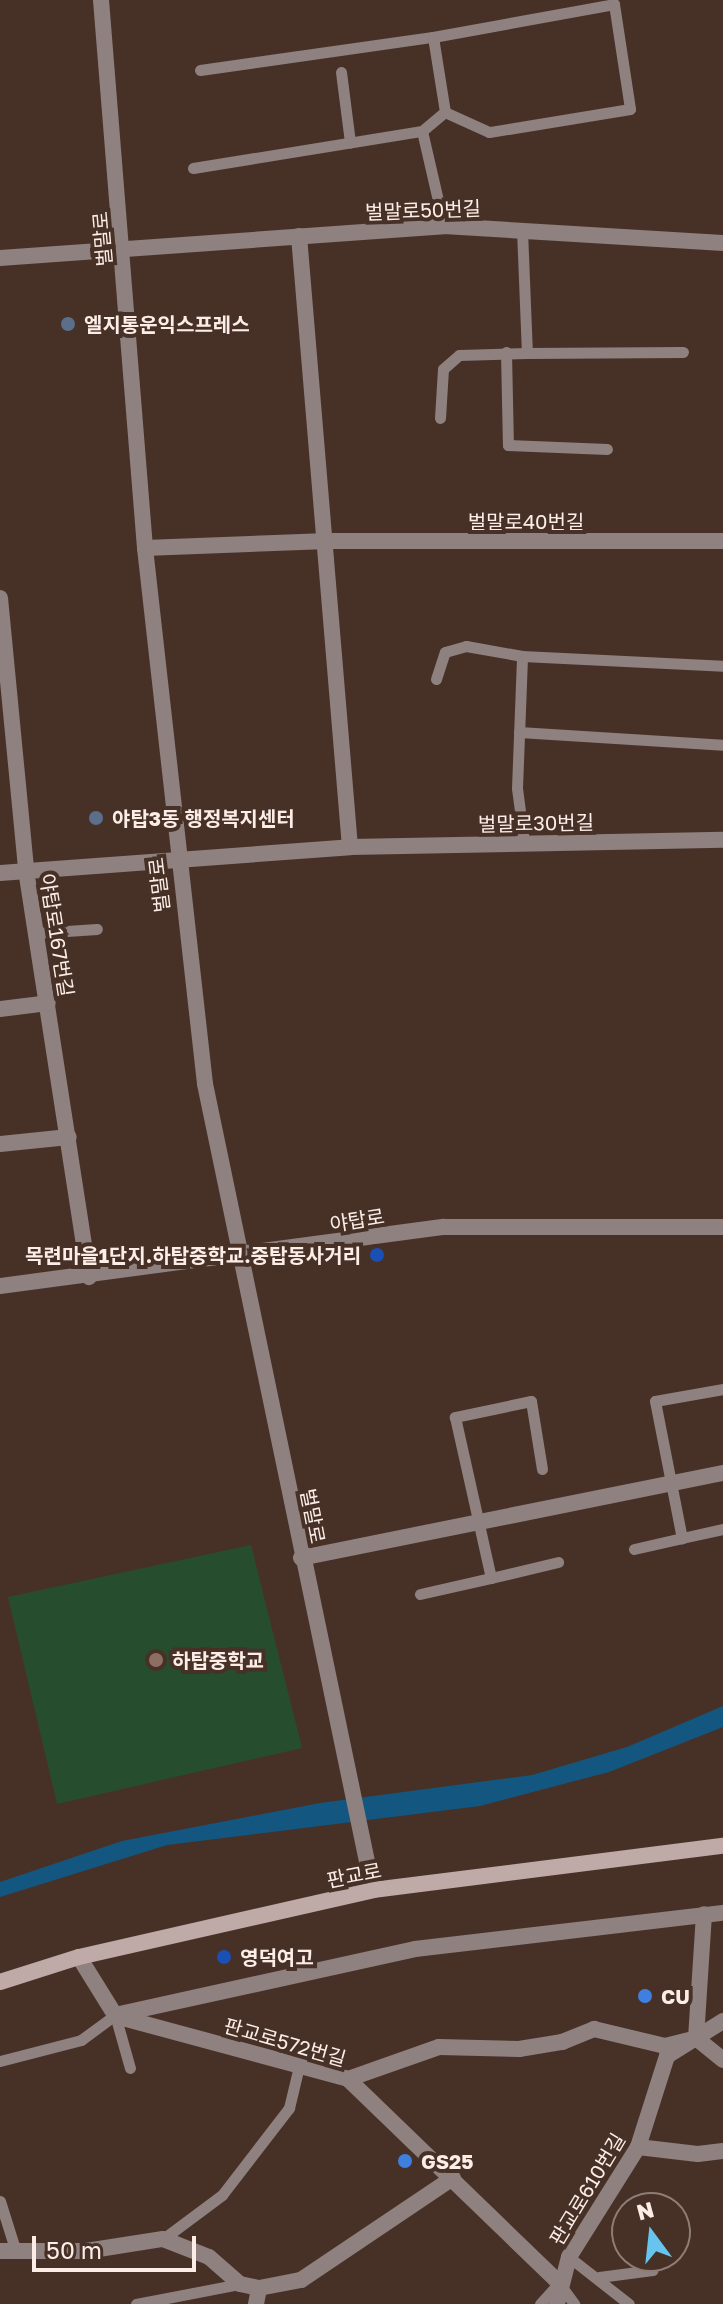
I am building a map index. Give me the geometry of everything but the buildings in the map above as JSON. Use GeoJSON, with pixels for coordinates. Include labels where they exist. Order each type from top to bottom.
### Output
{"type":"FeatureCollection","features":[{"type":"Feature","properties":{"kind":"main road","name":"판교로"},"geometry":{"type":"LineString","coordinates":[[0,1982],[79,1957],[373,1890],[723,1846]]}},
{"type":"Feature","properties":{"kind":"street","name":"벌말로"},"geometry":{"type":"LineString","coordinates":[[101,0],[124,249],[145,548],[176,856],[205,1084],[244,1257],[301,1558],[346,1753],[373,1890]]}},
{"type":"Feature","properties":{"kind":"street","name":"벌말로50번길"},"geometry":{"type":"LineString","coordinates":[[0,258],[444,226],[723,243]]}},
{"type":"Feature","properties":{"kind":"street"},"geometry":{"type":"LineString","coordinates":[[299,236],[328,541],[350,847]]}},
{"type":"Feature","properties":{"kind":"street","name":"벌말로40번길"},"geometry":{"type":"LineString","coordinates":[[145,548],[328,541],[723,541]]}},
{"type":"Feature","properties":{"kind":"street","name":"야탑로167번길"},"geometry":{"type":"LineString","coordinates":[[0,598],[8,735],[89,1277]]}},
{"type":"Feature","properties":{"kind":"street","name":"벌말로30번길"},"geometry":{"type":"LineString","coordinates":[[0,873],[176,856],[350,847],[723,840]]}},
{"type":"Feature","properties":{"kind":"street"},"geometry":{"type":"LineString","coordinates":[[0,1009],[48,1003]]}},
{"type":"Feature","properties":{"kind":"street"},"geometry":{"type":"LineString","coordinates":[[0,1144],[69,1137]]}},
{"type":"Feature","properties":{"kind":"street","name":"야탑로"},"geometry":{"type":"LineString","coordinates":[[0,1286],[244,1257],[444,1227],[723,1227]]}},
{"type":"Feature","properties":{"kind":"street"},"geometry":{"type":"LineString","coordinates":[[301,1558],[723,1473]]}},
{"type":"Feature","properties":{"kind":"street"},"geometry":{"type":"LineString","coordinates":[[79,1957],[115,2015],[415,1949],[723,1913]]}},
{"type":"Feature","properties":{"kind":"street"},"geometry":{"type":"LineString","coordinates":[[704,1914],[696,2038],[723,2060]]}},
{"type":"Feature","properties":{"kind":"street","name":"판교로572번길"},"geometry":{"type":"LineString","coordinates":[[115,2015],[348,2079],[559,2283]]}},
{"type":"Feature","properties":{"kind":"street","name":"판교로610번길"},"geometry":{"type":"LineString","coordinates":[[557,2304],[559,2283],[569,2257],[638,2147],[667,2056],[723,2021]]}},
{"type":"Feature","properties":{"kind":"street","name":"판교로610번길"},"geometry":{"type":"LineString","coordinates":[[348,2079],[439,2047],[519,2049],[562,2042],[594,2029],[665,2046],[696,2038]]}},
{"type":"Feature","properties":{"kind":"street"},"geometry":{"type":"LineString","coordinates":[[638,2147],[698,2154],[723,2151]]}},
{"type":"Feature","properties":{"kind":"street"},"geometry":{"type":"LineString","coordinates":[[8,2250],[86,2251],[163,2239],[209,2257],[257,2296],[301,2280],[453,2178]]}},
{"type":"Feature","properties":{"kind":"lane"},"geometry":{"type":"LineString","coordinates":[[200,70],[433,37],[614,4],[630,109],[489,132],[445,112]]}},
{"type":"Feature","properties":{"kind":"lane"},"geometry":{"type":"LineString","coordinates":[[433,37],[445,112]]}},
{"type":"Feature","properties":{"kind":"lane"},"geometry":{"type":"LineString","coordinates":[[341,72],[350,142]]}},
{"type":"Feature","properties":{"kind":"lane"},"geometry":{"type":"LineString","coordinates":[[193,168],[422,131],[445,112]]}},
{"type":"Feature","properties":{"kind":"lane"},"geometry":{"type":"LineString","coordinates":[[422,131],[444,226]]}},
{"type":"Feature","properties":{"kind":"lane"},"geometry":{"type":"LineString","coordinates":[[522,230],[527,353]]}},
{"type":"Feature","properties":{"kind":"lane"},"geometry":{"type":"LineString","coordinates":[[506,352],[508,445],[607,449]]}},
{"type":"Feature","properties":{"kind":"lane"},"geometry":{"type":"LineString","coordinates":[[440,418],[443,369],[459,355],[683,352]]}},
{"type":"Feature","properties":{"kind":"lane"},"geometry":{"type":"LineString","coordinates":[[436,679],[445,652],[466,646],[522,656],[723,666]]}},
{"type":"Feature","properties":{"kind":"lane"},"geometry":{"type":"LineString","coordinates":[[522,656],[517,788],[524,842]]}},
{"type":"Feature","properties":{"kind":"lane"},"geometry":{"type":"LineString","coordinates":[[519,732],[723,745]]}},
{"type":"Feature","properties":{"kind":"lane"},"geometry":{"type":"LineString","coordinates":[[36,933],[97,929]]}},
{"type":"Feature","properties":{"kind":"lane"},"geometry":{"type":"LineString","coordinates":[[682,1538],[655,1401],[723,1389]]}},
{"type":"Feature","properties":{"kind":"lane"},"geometry":{"type":"LineString","coordinates":[[491,1578],[455,1417],[531,1401],[542,1469]]}},
{"type":"Feature","properties":{"kind":"lane"},"geometry":{"type":"LineString","coordinates":[[634,1549],[723,1529]]}},
{"type":"Feature","properties":{"kind":"lane"},"geometry":{"type":"LineString","coordinates":[[420,1594],[558,1562]]}},
{"type":"Feature","properties":{"kind":"lane"},"geometry":{"type":"LineString","coordinates":[[0,2061],[81,2040],[115,2015],[130,2068]]}},
{"type":"Feature","properties":{"kind":"lane"},"geometry":{"type":"LineString","coordinates":[[163,2239],[222,2195],[289,2108],[299,2066]]}},
{"type":"Feature","properties":{"kind":"lane"},"geometry":{"type":"LineString","coordinates":[[0,2201],[8,2250]]}},
{"type":"Feature","properties":{"kind":"lane"},"geometry":{"type":"LineString","coordinates":[[569,2257],[599,2277],[629,2304]]}},
{"type":"Feature","properties":{"kind":"lane"},"geometry":{"type":"LineString","coordinates":[[599,2277],[638,2272]]}},
{"type":"Feature","properties":{"kind":"lane"},"geometry":{"type":"LineString","coordinates":[[540,2304],[559,2283],[574,2304]]}},
{"type":"Feature","properties":{"kind":"lane"},"geometry":{"type":"LineString","coordinates":[[136,2304],[240,2284]]}},
{"type":"Feature","properties":{"kind":"green space"},"geometry":{"type":"Polygon","coordinates":[[[251,1545],[302,1748],[57,1804],[8,1597],[251,1545]]]}},
{"type":"Feature","properties":{"kind":"water"},"geometry":{"type":"Polygon","coordinates":[[[723,1706],[723,1727],[609,1772],[480,1806],[167,1845],[0,1897],[0,1882],[122,1841],[320,1803],[532,1775],[627,1747],[723,1706]]]}},
{"type":"Feature","properties":{"kind":"place","name":"엘지통운익스프레스"},"geometry":{"type":"Point","coordinates":[68,324]}},
{"type":"Feature","properties":{"kind":"place","name":"야탑3동 행정복지센터"},"geometry":{"type":"Point","coordinates":[96,818]}},
{"type":"Feature","properties":{"kind":"place","name":"목련마을1단지.하탑중학교.중탑동사거리"},"geometry":{"type":"Point","coordinates":[377,1255]}},
{"type":"Feature","properties":{"kind":"place","name":"하탑중학교"},"geometry":{"type":"Point","coordinates":[156,1660]}},
{"type":"Feature","properties":{"kind":"place","name":"영덕여고"},"geometry":{"type":"Point","coordinates":[224,1957]}},
{"type":"Feature","properties":{"kind":"place","name":"CU"},"geometry":{"type":"Point","coordinates":[645,1996]}},
{"type":"Feature","properties":{"kind":"place","name":"GS25"},"geometry":{"type":"Point","coordinates":[405,2161]}}]}
